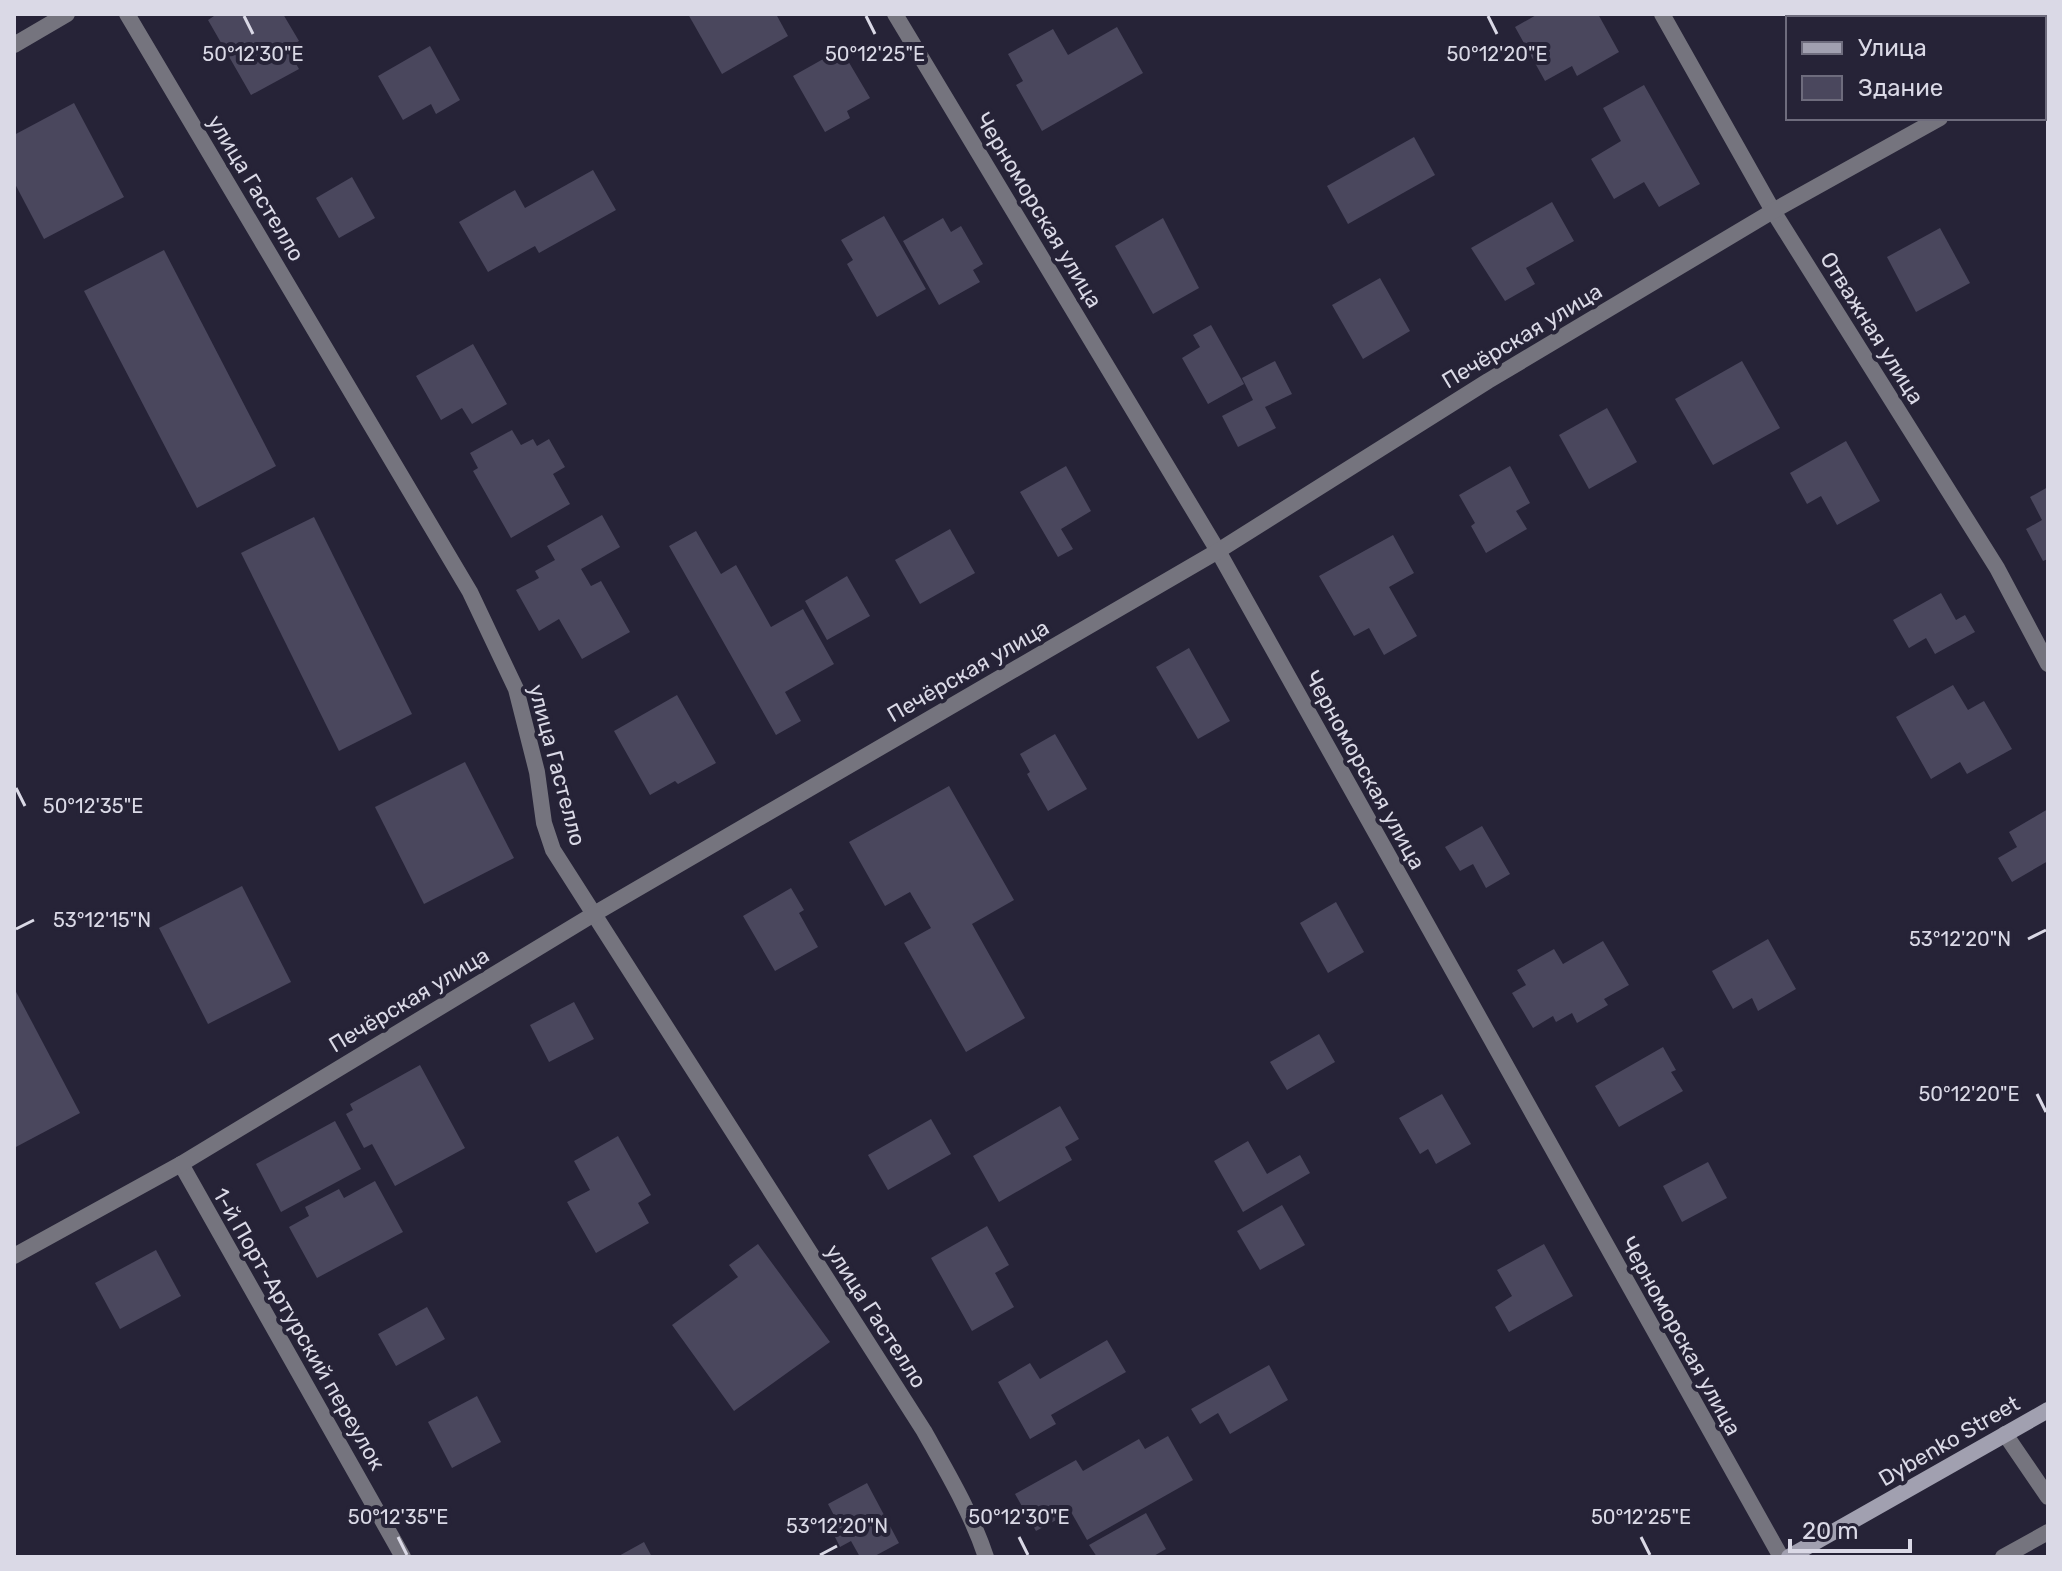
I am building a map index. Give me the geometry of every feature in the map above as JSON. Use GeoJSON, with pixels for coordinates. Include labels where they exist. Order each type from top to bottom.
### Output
{"type":"FeatureCollection","features":[{"type":"Feature","properties":{"kind":"main road","name":"Dybenko Street"},"geometry":{"type":"LineString","coordinates":[[1789,1557],[2048,1410]]}},
{"type":"Feature","properties":{"kind":"street"},"geometry":{"type":"LineString","coordinates":[[14,45],[67,14]]}},
{"type":"Feature","properties":{"kind":"street","name":"улица Гастелло"},"geometry":{"type":"LineString","coordinates":[[127,14],[470,592],[516,689],[537,772],[544,823],[553,850],[924,1431],[952,1481],[986,1557]]}},
{"type":"Feature","properties":{"kind":"street","name":"Черноморская улица"},"geometry":{"type":"LineString","coordinates":[[895,14],[1218,551],[1781,1557]]}},
{"type":"Feature","properties":{"kind":"street","name":"Отважная улица"},"geometry":{"type":"LineString","coordinates":[[1662,14],[1773,211],[1997,568],[2048,664]]}},
{"type":"Feature","properties":{"kind":"street","name":"Печёрская улица"},"geometry":{"type":"LineString","coordinates":[[14,1256],[181,1164],[594,914],[1218,551],[1488,381],[1773,211],[1936,120]]}},
{"type":"Feature","properties":{"kind":"street","name":"1-й Порт-Артурский переулок"},"geometry":{"type":"LineString","coordinates":[[181,1164],[403,1557]]}},
{"type":"Feature","properties":{"kind":"street"},"geometry":{"type":"LineString","coordinates":[[2005,1434],[2048,1497]]}},
{"type":"Feature","properties":{"kind":"street"},"geometry":{"type":"LineString","coordinates":[[2003,1557],[2048,1532]]}},
{"type":"Feature","properties":{"kind":"building"},"geometry":{"type":"Polygon","coordinates":[[[217,14],[283,14],[299,41],[287,48],[299,69],[251,95],[208,20],[217,14]]]}},
{"type":"Feature","properties":{"kind":"building"},"geometry":{"type":"Polygon","coordinates":[[[688,14],[776,14],[788,36],[722,74],[688,14]]]}},
{"type":"Feature","properties":{"kind":"building"},"geometry":{"type":"Polygon","coordinates":[[[1538,14],[1598,14],[1619,52],[1577,76],[1572,66],[1545,81],[1515,27],[1538,14]]]}},
{"type":"Feature","properties":{"kind":"building"},"geometry":{"type":"Polygon","coordinates":[[[1906,14],[1966,16],[1907,16],[1906,14]]]}},
{"type":"Feature","properties":{"kind":"building"},"geometry":{"type":"Polygon","coordinates":[[[1117,27],[1143,73],[1042,131],[1016,85],[1023,81],[1008,54],[1053,29],[1068,55],[1117,27]]]}},
{"type":"Feature","properties":{"kind":"building"},"geometry":{"type":"Polygon","coordinates":[[[430,46],[460,100],[436,114],[431,104],[403,120],[378,76],[430,46]]]}},
{"type":"Feature","properties":{"kind":"building"},"geometry":{"type":"Polygon","coordinates":[[[841,49],[870,98],[847,111],[850,118],[825,132],[793,76],[841,49]]]}},
{"type":"Feature","properties":{"kind":"building"},"geometry":{"type":"Polygon","coordinates":[[[1644,85],[1700,184],[1659,207],[1644,182],[1614,199],[1591,159],[1621,141],[1603,108],[1644,85]]]}},
{"type":"Feature","properties":{"kind":"building"},"geometry":{"type":"Polygon","coordinates":[[[74,103],[124,197],[44,239],[14,182],[14,135],[74,103]]]}},
{"type":"Feature","properties":{"kind":"building"},"geometry":{"type":"Polygon","coordinates":[[[1414,137],[1435,175],[1348,224],[1327,186],[1414,137]]]}},
{"type":"Feature","properties":{"kind":"building"},"geometry":{"type":"Polygon","coordinates":[[[593,170],[616,210],[539,253],[535,246],[488,272],[459,222],[515,190],[525,208],[593,170]]]}},
{"type":"Feature","properties":{"kind":"building"},"geometry":{"type":"Polygon","coordinates":[[[352,177],[375,218],[339,238],[316,198],[352,177]]]}},
{"type":"Feature","properties":{"kind":"building"},"geometry":{"type":"Polygon","coordinates":[[[1552,202],[1574,241],[1526,268],[1535,284],[1505,301],[1471,248],[1552,202]]]}},
{"type":"Feature","properties":{"kind":"building"},"geometry":{"type":"Polygon","coordinates":[[[884,216],[926,289],[877,317],[847,264],[853,260],[841,240],[884,216]]]}},
{"type":"Feature","properties":{"kind":"building"},"geometry":{"type":"Polygon","coordinates":[[[943,218],[951,232],[961,226],[983,264],[973,270],[980,282],[939,305],[903,241],[943,218]]]}},
{"type":"Feature","properties":{"kind":"building"},"geometry":{"type":"Polygon","coordinates":[[[1163,218],[1199,288],[1153,314],[1115,246],[1163,218]]]}},
{"type":"Feature","properties":{"kind":"building"},"geometry":{"type":"Polygon","coordinates":[[[1940,228],[1970,283],[1916,312],[1887,257],[1940,228]]]}},
{"type":"Feature","properties":{"kind":"building"},"geometry":{"type":"Polygon","coordinates":[[[164,250],[276,466],[197,508],[84,291],[164,250]]]}},
{"type":"Feature","properties":{"kind":"building"},"geometry":{"type":"Polygon","coordinates":[[[1380,278],[1410,331],[1363,359],[1332,305],[1380,278]]]}},
{"type":"Feature","properties":{"kind":"building"},"geometry":{"type":"Polygon","coordinates":[[[1211,325],[1244,384],[1208,404],[1182,358],[1200,347],[1193,335],[1211,325]]]}},
{"type":"Feature","properties":{"kind":"building"},"geometry":{"type":"Polygon","coordinates":[[[473,344],[507,404],[472,424],[462,408],[441,420],[416,376],[473,344]]]}},
{"type":"Feature","properties":{"kind":"building"},"geometry":{"type":"Polygon","coordinates":[[[1275,361],[1292,394],[1265,407],[1276,428],[1238,447],[1222,416],[1253,400],[1242,378],[1275,361]]]}},
{"type":"Feature","properties":{"kind":"building"},"geometry":{"type":"Polygon","coordinates":[[[1742,361],[1780,428],[1713,465],[1675,399],[1742,361]]]}},
{"type":"Feature","properties":{"kind":"building"},"geometry":{"type":"Polygon","coordinates":[[[1607,408],[1637,462],[1589,489],[1559,435],[1607,408]]]}},
{"type":"Feature","properties":{"kind":"building"},"geometry":{"type":"Polygon","coordinates":[[[512,430],[521,445],[533,439],[537,446],[549,439],[565,467],[553,474],[570,504],[511,538],[473,471],[478,468],[470,453],[512,430]]]}},
{"type":"Feature","properties":{"kind":"building"},"geometry":{"type":"Polygon","coordinates":[[[1846,441],[1880,501],[1837,525],[1821,496],[1807,504],[1790,473],[1846,441]]]}},
{"type":"Feature","properties":{"kind":"building"},"geometry":{"type":"Polygon","coordinates":[[[1066,466],[1091,511],[1061,529],[1073,549],[1058,557],[1020,492],[1066,466]]]}},
{"type":"Feature","properties":{"kind":"building"},"geometry":{"type":"Polygon","coordinates":[[[1510,466],[1530,503],[1516,511],[1527,529],[1486,553],[1471,526],[1475,523],[1459,495],[1510,466]]]}},
{"type":"Feature","properties":{"kind":"building"},"geometry":{"type":"Polygon","coordinates":[[[2048,487],[2048,559],[2043,561],[2026,529],[2042,520],[2030,497],[2048,487]]]}},
{"type":"Feature","properties":{"kind":"building"},"geometry":{"type":"Polygon","coordinates":[[[602,515],[620,547],[581,569],[591,586],[601,581],[630,632],[582,659],[559,619],[539,631],[516,590],[539,578],[535,571],[555,560],[547,546],[602,515]]]}},
{"type":"Feature","properties":{"kind":"building"},"geometry":{"type":"Polygon","coordinates":[[[314,517],[412,714],[339,751],[241,553],[314,517]]]}},
{"type":"Feature","properties":{"kind":"building"},"geometry":{"type":"Polygon","coordinates":[[[950,529],[975,573],[920,604],[895,560],[950,529]]]}},
{"type":"Feature","properties":{"kind":"building"},"geometry":{"type":"Polygon","coordinates":[[[696,531],[721,574],[736,565],[771,627],[803,609],[834,664],[785,692],[801,721],[776,735],[669,546],[696,531]]]}},
{"type":"Feature","properties":{"kind":"building"},"geometry":{"type":"Polygon","coordinates":[[[1393,535],[1414,573],[1389,587],[1417,636],[1384,655],[1369,628],[1354,636],[1319,576],[1393,535]]]}},
{"type":"Feature","properties":{"kind":"building"},"geometry":{"type":"Polygon","coordinates":[[[847,576],[870,616],[827,640],[805,601],[847,576]]]}},
{"type":"Feature","properties":{"kind":"building"},"geometry":{"type":"Polygon","coordinates":[[[1941,593],[1956,620],[1965,615],[1975,632],[1935,654],[1926,638],[1909,648],[1893,620],[1941,593]]]}},
{"type":"Feature","properties":{"kind":"building"},"geometry":{"type":"Polygon","coordinates":[[[1189,648],[1230,721],[1198,739],[1156,667],[1189,648]]]}},
{"type":"Feature","properties":{"kind":"building"},"geometry":{"type":"Polygon","coordinates":[[[1953,685],[1968,710],[1984,701],[2012,749],[1967,774],[1960,762],[1931,779],[1896,717],[1953,685]]]}},
{"type":"Feature","properties":{"kind":"building"},"geometry":{"type":"Polygon","coordinates":[[[677,695],[716,763],[650,795],[614,731],[677,695]]]}},
{"type":"Feature","properties":{"kind":"building"},"geometry":{"type":"Polygon","coordinates":[[[1055,734],[1087,789],[1048,811],[1027,774],[1030,772],[1020,754],[1055,734]]]}},
{"type":"Feature","properties":{"kind":"building"},"geometry":{"type":"Polygon","coordinates":[[[465,762],[514,858],[424,904],[375,807],[465,762]]]}},
{"type":"Feature","properties":{"kind":"building"},"geometry":{"type":"Polygon","coordinates":[[[949,786],[1014,900],[972,924],[1025,1018],[966,1052],[904,943],[931,928],[910,892],[885,906],[849,842],[949,786]]]}},
{"type":"Feature","properties":{"kind":"building"},"geometry":{"type":"Polygon","coordinates":[[[2048,809],[2048,861],[2012,882],[1998,858],[2017,847],[2009,832],[2048,809]]]}},
{"type":"Feature","properties":{"kind":"building"},"geometry":{"type":"Polygon","coordinates":[[[1482,826],[1510,874],[1486,888],[1473,864],[1460,871],[1445,847],[1482,826]]]}},
{"type":"Feature","properties":{"kind":"building"},"geometry":{"type":"Polygon","coordinates":[[[242,886],[291,982],[208,1024],[159,928],[242,886]]]}},
{"type":"Feature","properties":{"kind":"building"},"geometry":{"type":"Polygon","coordinates":[[[791,888],[804,910],[799,913],[818,947],[775,971],[743,916],[791,888]]]}},
{"type":"Feature","properties":{"kind":"building"},"geometry":{"type":"Polygon","coordinates":[[[1336,902],[1364,952],[1328,973],[1300,923],[1336,902]]]}},
{"type":"Feature","properties":{"kind":"building"},"geometry":{"type":"Polygon","coordinates":[[[1768,939],[1796,989],[1758,1011],[1752,998],[1733,1009],[1712,971],[1768,939]]]}},
{"type":"Feature","properties":{"kind":"building"},"geometry":{"type":"Polygon","coordinates":[[[1603,941],[1629,985],[1604,999],[1608,1005],[1577,1023],[1572,1013],[1556,1022],[1553,1016],[1533,1028],[1512,993],[1526,985],[1517,970],[1554,949],[1563,964],[1603,941]]]}},
{"type":"Feature","properties":{"kind":"building"},"geometry":{"type":"Polygon","coordinates":[[[14,988],[80,1113],[14,1148],[14,988]]]}},
{"type":"Feature","properties":{"kind":"building"},"geometry":{"type":"Polygon","coordinates":[[[574,1002],[594,1039],[549,1062],[530,1025],[574,1002]]]}},
{"type":"Feature","properties":{"kind":"building"},"geometry":{"type":"Polygon","coordinates":[[[1319,1034],[1335,1062],[1287,1090],[1270,1062],[1319,1034]]]}},
{"type":"Feature","properties":{"kind":"building"},"geometry":{"type":"Polygon","coordinates":[[[1663,1047],[1676,1070],[1671,1072],[1683,1091],[1619,1127],[1595,1086],[1663,1047]]]}},
{"type":"Feature","properties":{"kind":"building"},"geometry":{"type":"Polygon","coordinates":[[[420,1065],[465,1148],[395,1186],[372,1144],[364,1148],[346,1114],[353,1110],[350,1104],[420,1065]]]}},
{"type":"Feature","properties":{"kind":"building"},"geometry":{"type":"Polygon","coordinates":[[[1442,1094],[1471,1144],[1436,1164],[1428,1149],[1420,1154],[1399,1118],[1442,1094]]]}},
{"type":"Feature","properties":{"kind":"building"},"geometry":{"type":"Polygon","coordinates":[[[1060,1106],[1079,1139],[1065,1147],[1072,1160],[999,1202],[973,1156],[1060,1106]]]}},
{"type":"Feature","properties":{"kind":"building"},"geometry":{"type":"Polygon","coordinates":[[[931,1119],[951,1154],[888,1190],[868,1155],[931,1119]]]}},
{"type":"Feature","properties":{"kind":"building"},"geometry":{"type":"Polygon","coordinates":[[[335,1121],[361,1169],[281,1212],[256,1164],[335,1121]]]}},
{"type":"Feature","properties":{"kind":"building"},"geometry":{"type":"Polygon","coordinates":[[[618,1136],[651,1195],[638,1203],[649,1223],[596,1253],[567,1202],[590,1190],[574,1161],[618,1136]]]}},
{"type":"Feature","properties":{"kind":"building"},"geometry":{"type":"Polygon","coordinates":[[[1248,1141],[1267,1174],[1300,1155],[1310,1173],[1243,1212],[1214,1161],[1248,1141]]]}},
{"type":"Feature","properties":{"kind":"building"},"geometry":{"type":"Polygon","coordinates":[[[1708,1162],[1727,1198],[1682,1222],[1663,1186],[1708,1162]]]}},
{"type":"Feature","properties":{"kind":"building"},"geometry":{"type":"Polygon","coordinates":[[[375,1181],[403,1232],[317,1278],[289,1227],[309,1216],[305,1207],[339,1189],[344,1198],[375,1181]]]}},
{"type":"Feature","properties":{"kind":"building"},"geometry":{"type":"Polygon","coordinates":[[[1282,1205],[1305,1245],[1260,1270],[1237,1231],[1282,1205]]]}},
{"type":"Feature","properties":{"kind":"building"},"geometry":{"type":"Polygon","coordinates":[[[987,1226],[1009,1265],[995,1273],[1014,1307],[972,1331],[931,1258],[987,1226]]]}},
{"type":"Feature","properties":{"kind":"building"},"geometry":{"type":"Polygon","coordinates":[[[758,1244],[830,1342],[734,1411],[672,1325],[738,1277],[729,1265],[758,1244]]]}},
{"type":"Feature","properties":{"kind":"building"},"geometry":{"type":"Polygon","coordinates":[[[1544,1244],[1573,1296],[1509,1332],[1495,1307],[1512,1296],[1497,1270],[1544,1244]]]}},
{"type":"Feature","properties":{"kind":"building"},"geometry":{"type":"Polygon","coordinates":[[[156,1250],[181,1296],[120,1329],[95,1283],[156,1250]]]}},
{"type":"Feature","properties":{"kind":"building"},"geometry":{"type":"Polygon","coordinates":[[[427,1307],[445,1339],[396,1366],[378,1334],[427,1307]]]}},
{"type":"Feature","properties":{"kind":"building"},"geometry":{"type":"Polygon","coordinates":[[[1107,1340],[1126,1372],[1051,1415],[1056,1424],[1030,1439],[998,1382],[1030,1363],[1040,1379],[1107,1340]]]}},
{"type":"Feature","properties":{"kind":"building"},"geometry":{"type":"Polygon","coordinates":[[[1269,1365],[1288,1400],[1230,1434],[1218,1413],[1200,1424],[1191,1409],[1269,1365]]]}},
{"type":"Feature","properties":{"kind":"building"},"geometry":{"type":"Polygon","coordinates":[[[477,1396],[501,1442],[452,1468],[428,1422],[477,1396]]]}},
{"type":"Feature","properties":{"kind":"building"},"geometry":{"type":"Polygon","coordinates":[[[1168,1436],[1193,1480],[1087,1540],[1071,1512],[1036,1531],[1015,1494],[1076,1460],[1083,1471],[1139,1439],[1145,1449],[1168,1436]]]}},
{"type":"Feature","properties":{"kind":"building"},"geometry":{"type":"Polygon","coordinates":[[[867,1483],[899,1543],[873,1557],[860,1557],[851,1541],[840,1547],[829,1525],[837,1521],[828,1504],[867,1483]]]}},
{"type":"Feature","properties":{"kind":"building"},"geometry":{"type":"Polygon","coordinates":[[[1146,1513],[1166,1549],[1152,1557],[1097,1557],[1089,1545],[1146,1513]]]}},
{"type":"Feature","properties":{"kind":"building"},"geometry":{"type":"Polygon","coordinates":[[[644,1542],[652,1557],[617,1557],[644,1542]]]}}]}
